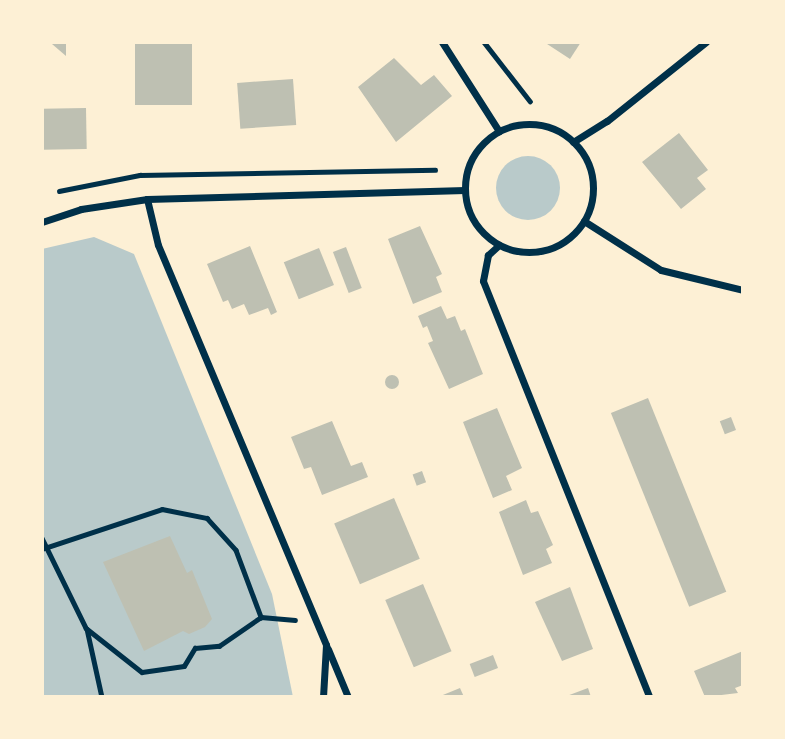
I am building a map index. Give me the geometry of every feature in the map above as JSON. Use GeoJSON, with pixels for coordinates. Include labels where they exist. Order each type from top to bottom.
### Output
{"type":"FeatureCollection","features":[{"type":"Feature","properties":{"kind":"street"},"geometry":{"type":"LineString","coordinates":[[442,42],[499,131]]}},
{"type":"Feature","properties":{"kind":"street"},"geometry":{"type":"LineString","coordinates":[[573,142],[607,121],[706,42]]}},
{"type":"Feature","properties":{"kind":"street"},"geometry":{"type":"LineString","coordinates":[[536,124],[573,142],[590,169],[593,186],[584,221],[555,246],[517,251],[499,245],[475,222],[465,190],[474,155],[499,131],[536,124]]}},
{"type":"Feature","properties":{"kind":"street"},"geometry":{"type":"LineString","coordinates":[[42,222],[80,209],[147,199],[465,190]]}},
{"type":"Feature","properties":{"kind":"street"},"geometry":{"type":"LineString","coordinates":[[147,199],[158,245],[348,697]]}},
{"type":"Feature","properties":{"kind":"street"},"geometry":{"type":"LineString","coordinates":[[584,221],[661,270],[743,290]]}},
{"type":"Feature","properties":{"kind":"street"},"geometry":{"type":"LineString","coordinates":[[499,245],[488,255],[483,281],[649,697]]}},
{"type":"Feature","properties":{"kind":"street"},"geometry":{"type":"LineString","coordinates":[[323,697],[326,645]]}},
{"type":"Feature","properties":{"kind":"path"},"geometry":{"type":"LineString","coordinates":[[484,42],[530,101]]}},
{"type":"Feature","properties":{"kind":"path"},"geometry":{"type":"LineString","coordinates":[[42,549],[50,550],[162,509],[207,518],[236,550],[261,617]]}},
{"type":"Feature","properties":{"kind":"path"},"geometry":{"type":"LineString","coordinates":[[42,538],[86,628],[102,697]]}},
{"type":"Feature","properties":{"kind":"path"},"geometry":{"type":"LineString","coordinates":[[86,628],[142,672],[184,666],[195,648],[219,646],[261,617],[276,619]]}},
{"type":"Feature","properties":{"kind":"shaded area"},"geometry":{"type":"Polygon","coordinates":[[[522,156],[534,156],[551,165],[558,176],[558,200],[551,211],[534,220],[522,220],[510,215],[501,206],[496,194],[496,182],[501,170],[510,161],[522,156]]]}},
{"type":"Feature","properties":{"kind":"shaded area"},"geometry":{"type":"Polygon","coordinates":[[[94,237],[134,254],[272,594],[293,697],[42,697],[42,249],[94,237]]]}},
{"type":"Feature","properties":{"kind":"building"},"geometry":{"type":"Polygon","coordinates":[[[66,42],[66,56],[52,44],[66,42]]]}},
{"type":"Feature","properties":{"kind":"building"},"geometry":{"type":"Polygon","coordinates":[[[135,42],[192,42],[192,105],[135,105],[135,42]]]}},
{"type":"Feature","properties":{"kind":"building"},"geometry":{"type":"Polygon","coordinates":[[[544,42],[581,42],[570,59],[544,42]]]}},
{"type":"Feature","properties":{"kind":"building"},"geometry":{"type":"Polygon","coordinates":[[[394,58],[421,85],[434,75],[452,96],[396,142],[358,87],[394,58]]]}},
{"type":"Feature","properties":{"kind":"building"},"geometry":{"type":"Polygon","coordinates":[[[293,79],[296,125],[240,129],[237,83],[293,79]]]}},
{"type":"Feature","properties":{"kind":"building"},"geometry":{"type":"Polygon","coordinates":[[[86,108],[87,149],[43,150],[42,109],[86,108]]]}},
{"type":"Feature","properties":{"kind":"building"},"geometry":{"type":"Polygon","coordinates":[[[679,133],[708,170],[697,178],[706,189],[681,209],[642,162],[679,133]]]}},
{"type":"Feature","properties":{"kind":"building"},"geometry":{"type":"Polygon","coordinates":[[[420,226],[442,274],[436,277],[442,292],[413,304],[388,239],[420,226]]]}},
{"type":"Feature","properties":{"kind":"building"},"geometry":{"type":"Polygon","coordinates":[[[250,246],[277,312],[271,315],[268,308],[249,315],[244,304],[232,309],[228,300],[223,302],[207,264],[250,246]]]}},
{"type":"Feature","properties":{"kind":"building"},"geometry":{"type":"Polygon","coordinates":[[[346,247],[362,288],[349,293],[333,252],[346,247]]]}},
{"type":"Feature","properties":{"kind":"building"},"geometry":{"type":"Polygon","coordinates":[[[319,248],[334,285],[299,299],[284,262],[319,248]]]}},
{"type":"Feature","properties":{"kind":"building"},"geometry":{"type":"Polygon","coordinates":[[[441,306],[447,319],[455,316],[461,331],[465,329],[483,374],[449,389],[428,343],[433,341],[427,326],[423,328],[418,316],[441,306]]]}},
{"type":"Feature","properties":{"kind":"building"},"geometry":{"type":"Polygon","coordinates":[[[389,375],[395,375],[399,382],[395,389],[389,389],[385,385],[385,379],[389,375]]]}},
{"type":"Feature","properties":{"kind":"building"},"geometry":{"type":"Polygon","coordinates":[[[648,398],[726,592],[689,607],[611,413],[648,398]]]}},
{"type":"Feature","properties":{"kind":"building"},"geometry":{"type":"Polygon","coordinates":[[[497,408],[522,468],[506,476],[512,490],[493,498],[463,422],[497,408]]]}},
{"type":"Feature","properties":{"kind":"building"},"geometry":{"type":"Polygon","coordinates":[[[731,417],[736,430],[725,434],[720,421],[731,417]]]}},
{"type":"Feature","properties":{"kind":"building"},"geometry":{"type":"Polygon","coordinates":[[[332,421],[351,466],[362,462],[368,477],[322,495],[311,467],[304,469],[291,437],[332,421]]]}},
{"type":"Feature","properties":{"kind":"building"},"geometry":{"type":"Polygon","coordinates":[[[422,471],[426,482],[417,486],[413,474],[422,471]]]}},
{"type":"Feature","properties":{"kind":"building"},"geometry":{"type":"Polygon","coordinates":[[[394,498],[420,559],[360,584],[334,523],[394,498]]]}},
{"type":"Feature","properties":{"kind":"building"},"geometry":{"type":"Polygon","coordinates":[[[526,500],[531,513],[538,511],[553,545],[546,549],[552,563],[523,575],[499,512],[526,500]]]}},
{"type":"Feature","properties":{"kind":"building"},"geometry":{"type":"Polygon","coordinates":[[[170,536],[187,573],[192,570],[212,619],[205,627],[189,634],[183,631],[144,651],[103,562],[170,536]]]}},
{"type":"Feature","properties":{"kind":"building"},"geometry":{"type":"Polygon","coordinates":[[[423,584],[452,651],[414,667],[385,600],[423,584]]]}},
{"type":"Feature","properties":{"kind":"building"},"geometry":{"type":"Polygon","coordinates":[[[570,587],[593,649],[562,661],[535,602],[570,587]]]}},
{"type":"Feature","properties":{"kind":"building"},"geometry":{"type":"Polygon","coordinates":[[[743,651],[743,685],[735,688],[738,693],[705,697],[694,671],[743,651]]]}},
{"type":"Feature","properties":{"kind":"building"},"geometry":{"type":"Polygon","coordinates":[[[493,655],[498,668],[475,677],[470,664],[493,655]]]}},
{"type":"Feature","properties":{"kind":"building"},"geometry":{"type":"Polygon","coordinates":[[[460,688],[464,697],[438,697],[460,688]]]}},
{"type":"Feature","properties":{"kind":"building"},"geometry":{"type":"Polygon","coordinates":[[[588,688],[591,697],[564,697],[588,688]]]}}]}
